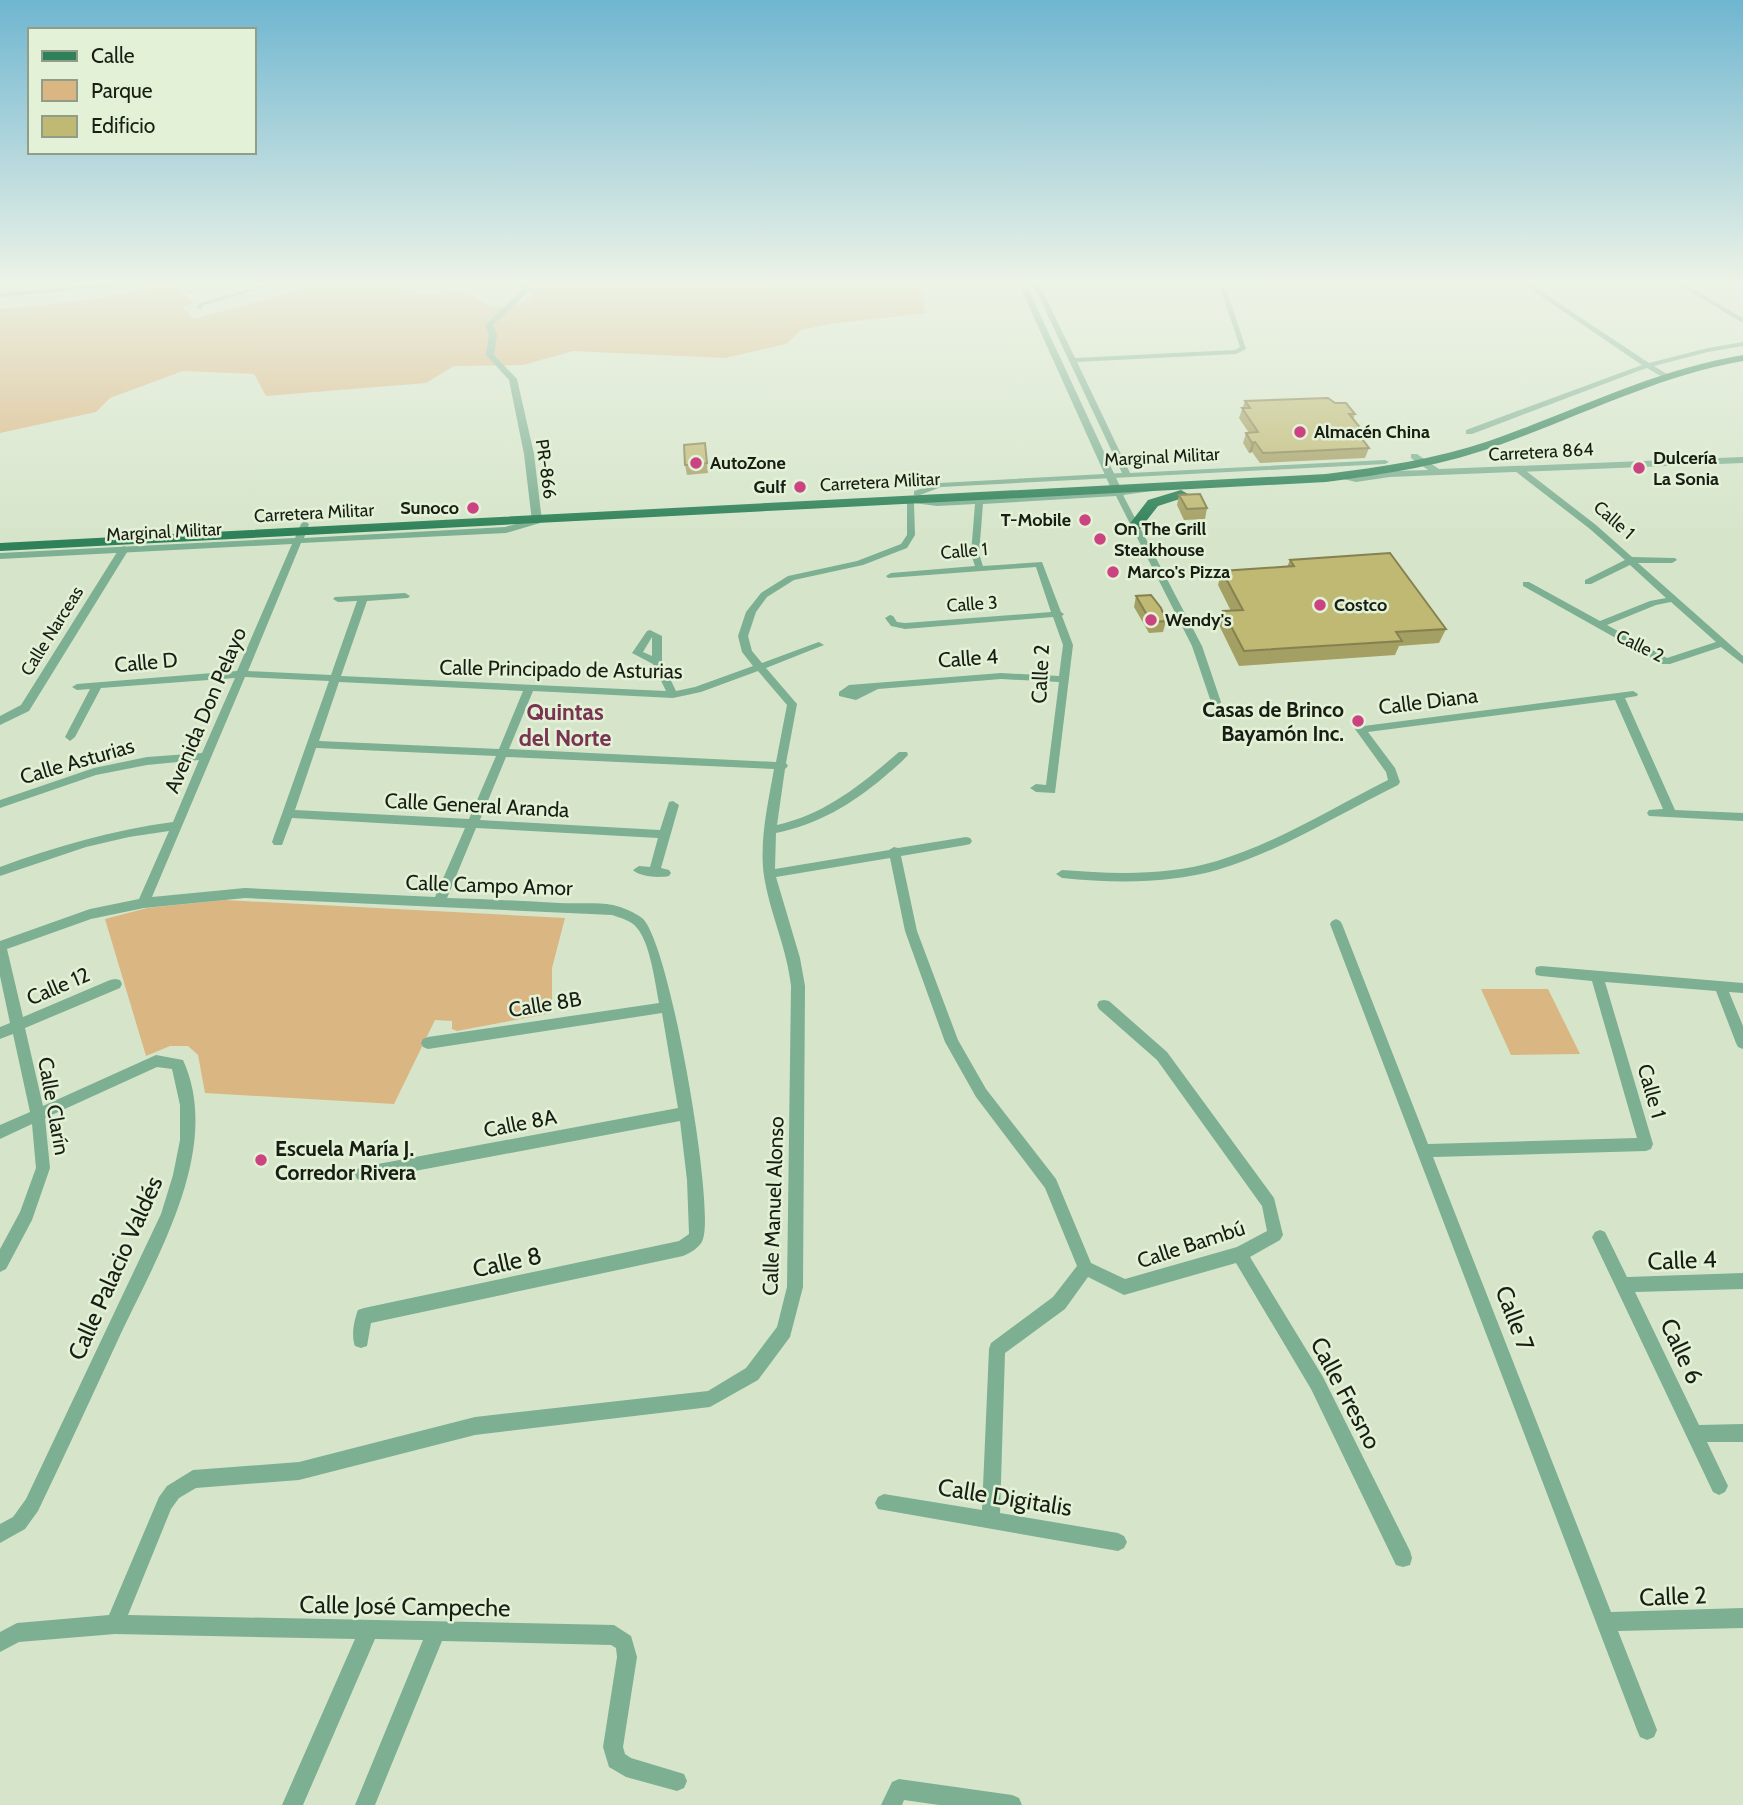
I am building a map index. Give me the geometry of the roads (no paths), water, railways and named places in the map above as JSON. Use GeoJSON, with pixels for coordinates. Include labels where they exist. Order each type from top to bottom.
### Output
{"type":"FeatureCollection","features":[{"type":"Feature","properties":{"kind":"main road","name":"Carretera Militar"},"geometry":{"type":"LineString","coordinates":[[0,547],[124,545],[537,517],[1115,486],[1284,474],[1419,459],[1501,425],[1671,366]]}},
{"type":"Feature","properties":{"kind":"main road","name":"Carretera Militar"},"geometry":{"type":"LineString","coordinates":[[1115,486],[1159,487],[1340,477],[1497,443],[1655,371],[1696,366]]}},
{"type":"Feature","properties":{"kind":"main road"},"geometry":{"type":"LineString","coordinates":[[1135,526],[1153,503],[1165,497],[1241,491],[1286,481]]}},
{"type":"Feature","properties":{"kind":"main road","name":"Carretera Militar"},"geometry":{"type":"LineString","coordinates":[[0,540],[302,533]]}},
{"type":"Feature","properties":{"kind":"street","name":"PR-866"},"geometry":{"type":"LineString","coordinates":[[501,366],[513,379],[529,454],[537,517]]}},
{"type":"Feature","properties":{"kind":"street"},"geometry":{"type":"LineString","coordinates":[[1060,366],[1115,486],[1197,646],[1216,702]]}},
{"type":"Feature","properties":{"kind":"street"},"geometry":{"type":"LineString","coordinates":[[1075,366],[1127,475]]}},
{"type":"Feature","properties":{"kind":"street"},"geometry":{"type":"LineString","coordinates":[[1648,366],[1655,371],[1665,366]]}},
{"type":"Feature","properties":{"kind":"street"},"geometry":{"type":"LineString","coordinates":[[1469,432],[1501,425]]}},
{"type":"Feature","properties":{"kind":"street"},"geometry":{"type":"LineString","coordinates":[[1419,459],[1439,472]]}},
{"type":"Feature","properties":{"kind":"street","name":"Carretera 864"},"geometry":{"type":"LineString","coordinates":[[1340,477],[1356,479],[1439,472],[1743,460]]}},
{"type":"Feature","properties":{"kind":"street","name":"Marginal Militar"},"geometry":{"type":"LineString","coordinates":[[913,496],[937,503],[1085,497],[1115,486],[1127,475],[1385,462]]}},
{"type":"Feature","properties":{"kind":"street","name":"Calle 1"},"geometry":{"type":"LineString","coordinates":[[1518,469],[1630,560],[1743,661]]}},
{"type":"Feature","properties":{"kind":"street","name":"Marginal Militar"},"geometry":{"type":"LineString","coordinates":[[913,496],[940,485],[1115,486]]}},
{"type":"Feature","properties":{"kind":"street","name":"Calle Manuel Alonso"},"geometry":{"type":"LineString","coordinates":[[115,1624],[165,1503],[173,1492],[193,1479],[299,1471],[475,1426],[710,1399],[752,1374],[784,1331],[795,1287],[798,986],[796,959],[770,874],[771,830],[792,704],[747,652],[743,636],[751,612],[764,595],[791,578],[860,563],[904,546],[911,535],[913,496]]}},
{"type":"Feature","properties":{"kind":"street"},"geometry":{"type":"LineString","coordinates":[[1085,497],[1110,499],[1126,508]]}},
{"type":"Feature","properties":{"kind":"street"},"geometry":{"type":"LineString","coordinates":[[979,501],[975,554],[980,569]]}},
{"type":"Feature","properties":{"kind":"street","name":"Marginal Militar"},"geometry":{"type":"LineString","coordinates":[[0,556],[124,545],[162,547],[302,533]]}},
{"type":"Feature","properties":{"kind":"street","name":"Avenida Don Pelayo"},"geometry":{"type":"LineString","coordinates":[[144,902],[302,533]]}},
{"type":"Feature","properties":{"kind":"street","name":"Calle Narceas"},"geometry":{"type":"LineString","coordinates":[[0,721],[25,708],[124,545]]}},
{"type":"Feature","properties":{"kind":"street"},"geometry":{"type":"LineString","coordinates":[[1588,582],[1630,560],[1672,560]]}},
{"type":"Feature","properties":{"kind":"street","name":"Calle 1"},"geometry":{"type":"LineString","coordinates":[[891,576],[1039,564]]}},
{"type":"Feature","properties":{"kind":"street","name":"Calle 2"},"geometry":{"type":"LineString","coordinates":[[1036,788],[1051,790],[1068,645],[1039,564]]}},
{"type":"Feature","properties":{"kind":"street","name":"Calle 2"},"geometry":{"type":"LineString","coordinates":[[1526,584],[1666,662],[1723,643]]}},
{"type":"Feature","properties":{"kind":"street"},"geometry":{"type":"LineString","coordinates":[[338,600],[405,596]]}},
{"type":"Feature","properties":{"kind":"street"},"geometry":{"type":"LineString","coordinates":[[278,842],[363,598]]}},
{"type":"Feature","properties":{"kind":"street"},"geometry":{"type":"LineString","coordinates":[[1598,625],[1653,603],[1673,599]]}},
{"type":"Feature","properties":{"kind":"street","name":"Calle 3"},"geometry":{"type":"LineString","coordinates":[[890,618],[894,624],[905,626],[1059,614]]}},
{"type":"Feature","properties":{"kind":"street","name":"Calle Principado de Asturias"},"geometry":{"type":"LineString","coordinates":[[335,680],[673,695],[819,645]]}},
{"type":"Feature","properties":{"kind":"street"},"geometry":{"type":"LineString","coordinates":[[657,662],[673,695]]}},
{"type":"Feature","properties":{"kind":"street","name":"Calle D"},"geometry":{"type":"LineString","coordinates":[[77,687],[241,674],[335,680]]}},
{"type":"Feature","properties":{"kind":"street","name":"Calle 4"},"geometry":{"type":"LineString","coordinates":[[874,686],[1001,676],[1065,679]]}},
{"type":"Feature","properties":{"kind":"street","name":"Calle D"},"geometry":{"type":"LineString","coordinates":[[69,737],[97,686]]}},
{"type":"Feature","properties":{"kind":"street"},"geometry":{"type":"LineString","coordinates":[[439,903],[529,690]]}},
{"type":"Feature","properties":{"kind":"street"},"geometry":{"type":"LineString","coordinates":[[1633,694],[1619,696],[1671,814]]}},
{"type":"Feature","properties":{"kind":"street","name":"Calle Diana"},"geometry":{"type":"LineString","coordinates":[[1062,874],[1099,878],[1135,877],[1190,870],[1235,859],[1394,782],[1391,771],[1360,729],[1619,696]]}},
{"type":"Feature","properties":{"kind":"street"},"geometry":{"type":"LineString","coordinates":[[314,744],[783,766]]}},
{"type":"Feature","properties":{"kind":"street"},"geometry":{"type":"LineString","coordinates":[[771,830],[800,825],[848,802],[904,755]]}},
{"type":"Feature","properties":{"kind":"street","name":"Calle Asturias"},"geometry":{"type":"LineString","coordinates":[[0,804],[94,772],[147,761],[206,756]]}},
{"type":"Feature","properties":{"kind":"street"},"geometry":{"type":"LineString","coordinates":[[639,870],[659,872],[664,834],[673,804]]}},
{"type":"Feature","properties":{"kind":"street"},"geometry":{"type":"LineString","coordinates":[[1653,813],[1743,817]]}},
{"type":"Feature","properties":{"kind":"street","name":"Calle General Aranda"},"geometry":{"type":"LineString","coordinates":[[289,814],[664,834]]}},
{"type":"Feature","properties":{"kind":"street"},"geometry":{"type":"LineString","coordinates":[[0,872],[77,843],[123,831],[176,826]]}},
{"type":"Feature","properties":{"kind":"street"},"geometry":{"type":"LineString","coordinates":[[770,874],[894,851],[967,841]]}},
{"type":"Feature","properties":{"kind":"street"},"geometry":{"type":"LineString","coordinates":[[894,851],[911,931],[952,1042],[981,1093],[1051,1184],[1085,1268],[1059,1303],[997,1349],[991,1518]]}},
{"type":"Feature","properties":{"kind":"street","name":"Calle Campo Amor"},"geometry":{"type":"LineString","coordinates":[[0,947],[90,914],[144,902],[245,893],[612,910],[630,915],[643,926],[651,940],[667,1006],[686,1113],[698,1234],[693,1243],[683,1248]]}},
{"type":"Feature","properties":{"kind":"street","name":"Calle 7"},"geometry":{"type":"LineString","coordinates":[[1336,924],[1647,1730]]}},
{"type":"Feature","properties":{"kind":"street","name":"Calle Clarín"},"geometry":{"type":"LineString","coordinates":[[0,947],[38,1115],[43,1168],[27,1215],[0,1264]]}},
{"type":"Feature","properties":{"kind":"street"},"geometry":{"type":"LineString","coordinates":[[1541,971],[1743,988]]}},
{"type":"Feature","properties":{"kind":"street","name":"Calle 1"},"geometry":{"type":"LineString","coordinates":[[1423,1151],[1646,1144],[1597,975]]}},
{"type":"Feature","properties":{"kind":"street","name":"Calle 12"},"geometry":{"type":"LineString","coordinates":[[0,1033],[115,984]]}},
{"type":"Feature","properties":{"kind":"street"},"geometry":{"type":"LineString","coordinates":[[1720,985],[1743,1043]]}},
{"type":"Feature","properties":{"kind":"street","name":"Calle Bambú"},"geometry":{"type":"LineString","coordinates":[[1085,1268],[1124,1287],[1240,1254],[1275,1235],[1269,1203],[1162,1056],[1104,1005]]}},
{"type":"Feature","properties":{"kind":"street","name":"Calle 8B"},"geometry":{"type":"LineString","coordinates":[[428,1044],[667,1006]]}},
{"type":"Feature","properties":{"kind":"street","name":"Calle Palacio Valdés"},"geometry":{"type":"LineString","coordinates":[[0,1132],[147,1063],[165,1060],[178,1064],[188,1099],[189,1133],[183,1167],[168,1215],[32,1505]]}},
{"type":"Feature","properties":{"kind":"street","name":"Calle 8A"},"geometry":{"type":"LineString","coordinates":[[362,1174],[686,1113]]}},
{"type":"Feature","properties":{"kind":"street","name":"Calle 6"},"geometry":{"type":"LineString","coordinates":[[1600,1237],[1719,1486]]}},
{"type":"Feature","properties":{"kind":"street","name":"Calle 8"},"geometry":{"type":"LineString","coordinates":[[361,1340],[364,1316],[683,1248]]}},
{"type":"Feature","properties":{"kind":"street","name":"Calle Fresno"},"geometry":{"type":"LineString","coordinates":[[1240,1254],[1317,1383],[1403,1558]]}},
{"type":"Feature","properties":{"kind":"street","name":"Calle 4"},"geometry":{"type":"LineString","coordinates":[[1623,1285],[1743,1281]]}},
{"type":"Feature","properties":{"kind":"street"},"geometry":{"type":"LineString","coordinates":[[1694,1434],[1743,1433]]}},
{"type":"Feature","properties":{"kind":"street","name":"Calle Digitalis"},"geometry":{"type":"LineString","coordinates":[[884,1503],[991,1518],[1118,1542]]}},
{"type":"Feature","properties":{"kind":"street"},"geometry":{"type":"LineString","coordinates":[[0,1535],[19,1522],[32,1505]]}},
{"type":"Feature","properties":{"kind":"street","name":"Calle 2"},"geometry":{"type":"LineString","coordinates":[[1605,1622],[1743,1618]]}},
{"type":"Feature","properties":{"kind":"street","name":"Calle José Campeche"},"geometry":{"type":"LineString","coordinates":[[0,1642],[17,1633],[115,1624],[614,1635],[620,1638],[627,1657],[613,1754],[621,1765],[677,1781]]}},
{"type":"Feature","properties":{"kind":"street"},"geometry":{"type":"LineString","coordinates":[[292,1805],[369,1630]]}},
{"type":"Feature","properties":{"kind":"street"},"geometry":{"type":"LineString","coordinates":[[365,1805],[436,1632]]}},
{"type":"Feature","properties":{"kind":"street"},"geometry":{"type":"LineString","coordinates":[[891,1805],[899,1789],[1012,1805]]}},
{"type":"Feature","properties":{"kind":"place","name":"Almacén China"},"geometry":{"type":"Point","coordinates":[1300,432]}},
{"type":"Feature","properties":{"kind":"place","name":"AutoZone"},"geometry":{"type":"Point","coordinates":[696,463]}},
{"type":"Feature","properties":{"kind":"place","name":"Dulcería La Sonia"},"geometry":{"type":"Point","coordinates":[1639,468]}},
{"type":"Feature","properties":{"kind":"place","name":"Gulf"},"geometry":{"type":"Point","coordinates":[800,487]}},
{"type":"Feature","properties":{"kind":"place","name":"Sunoco"},"geometry":{"type":"Point","coordinates":[473,508]}},
{"type":"Feature","properties":{"kind":"place","name":"T-Mobile"},"geometry":{"type":"Point","coordinates":[1085,520]}},
{"type":"Feature","properties":{"kind":"place","name":"On The Grill Steakhouse"},"geometry":{"type":"Point","coordinates":[1100,539]}},
{"type":"Feature","properties":{"kind":"place","name":"Marco's Pizza"},"geometry":{"type":"Point","coordinates":[1113,572]}},
{"type":"Feature","properties":{"kind":"place","name":"Costco"},"geometry":{"type":"Point","coordinates":[1320,605]}},
{"type":"Feature","properties":{"kind":"place","name":"Wendy's"},"geometry":{"type":"Point","coordinates":[1151,620]}},
{"type":"Feature","properties":{"kind":"place","name":"Casas de Brinco Bayamón Inc."},"geometry":{"type":"Point","coordinates":[1358,721]}},
{"type":"Feature","properties":{"kind":"place","name":"Escuela María J. Corredor Rivera"},"geometry":{"type":"Point","coordinates":[261,1160]}},
{"type":"Feature","properties":{"kind":"district","name":"Quintas del Norte"},"geometry":{"type":"Point","coordinates":[565,725]}}]}
